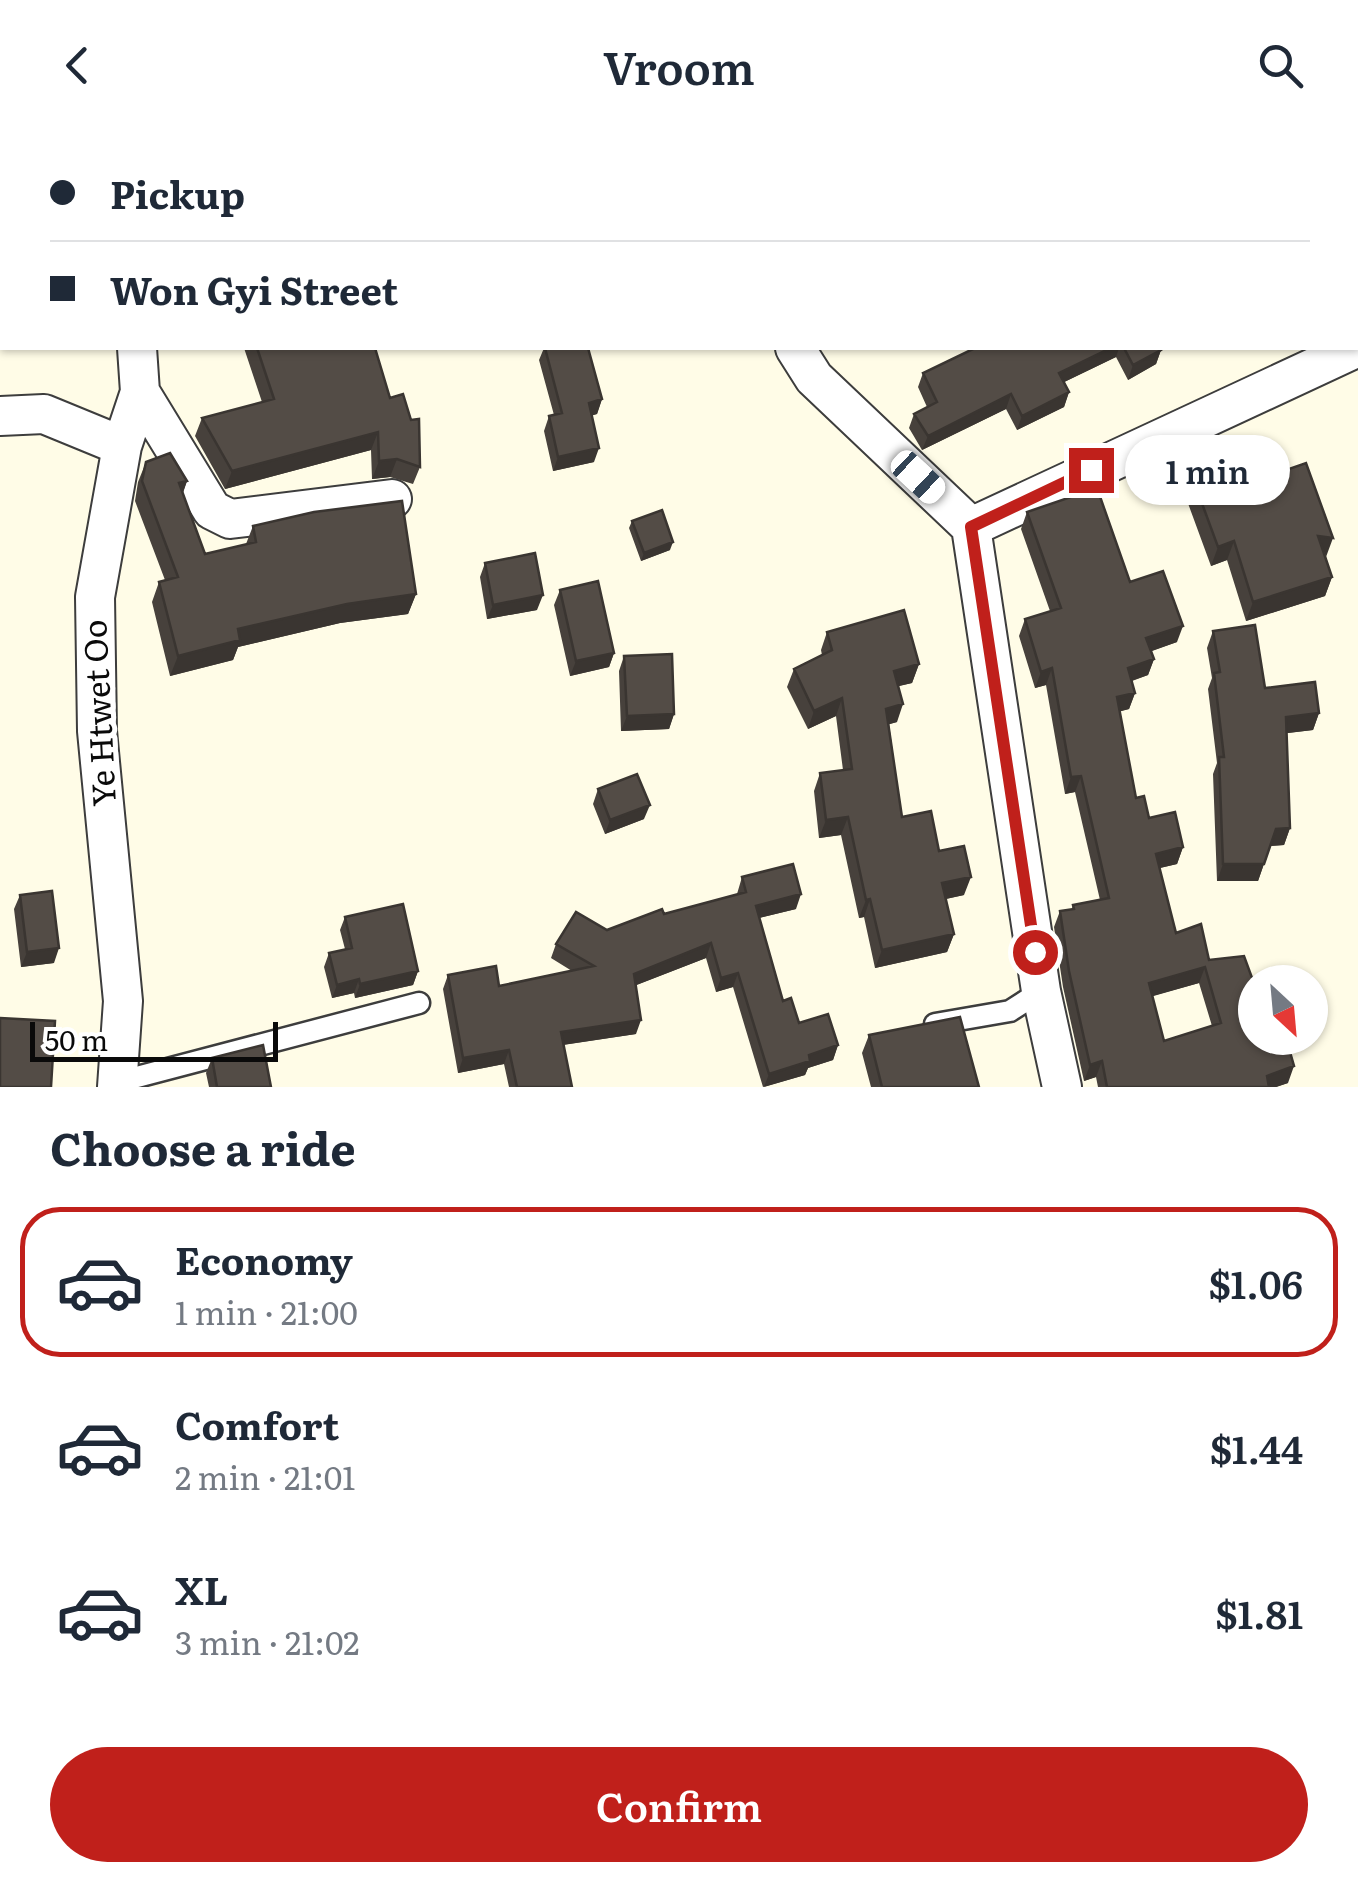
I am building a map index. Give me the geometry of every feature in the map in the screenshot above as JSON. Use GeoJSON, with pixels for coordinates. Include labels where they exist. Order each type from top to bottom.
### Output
{"type":"FeatureCollection","features":[{"type":"Feature","properties":{"kind":"street","name":"Ye Htwet Oo"},"geometry":{"type":"LineString","coordinates":[[118,1085],[123,1001],[96,730],[95,597],[122,446],[140,392],[137,350]]}},
{"type":"Feature","properties":{"kind":"street"},"geometry":{"type":"LineString","coordinates":[[796,350],[814,378],[971,527],[1041,991],[1062,1087]]}},
{"type":"Feature","properties":{"kind":"street"},"geometry":{"type":"LineString","coordinates":[[971,527],[1351,350]]}},
{"type":"Feature","properties":{"kind":"street"},"geometry":{"type":"LineString","coordinates":[[140,392],[212,510],[230,519],[392,498]]}},
{"type":"Feature","properties":{"kind":"street"},"geometry":{"type":"LineString","coordinates":[[0,416],[44,414],[122,446]]}},
{"type":"Feature","properties":{"kind":"lane"},"geometry":{"type":"LineString","coordinates":[[916,1027],[1010,1011],[1041,991]]}},
{"type":"Feature","properties":{"kind":"lane"},"geometry":{"type":"LineString","coordinates":[[118,1085],[419,1003]]}},
{"type":"Feature","properties":{"kind":"building"},"geometry":{"type":"Polygon","coordinates":[[[258,350],[376,350],[390,398],[403,394],[411,420],[419,419],[420,467],[397,459],[379,461],[378,432],[232,471],[202,418],[274,399],[258,350]]]}},
{"type":"Feature","properties":{"kind":"building"},"geometry":{"type":"Polygon","coordinates":[[[546,350],[589,350],[602,399],[589,403],[599,448],[558,457],[549,416],[562,413],[546,350]]]}},
{"type":"Feature","properties":{"kind":"building"},"geometry":{"type":"Polygon","coordinates":[[[971,350],[1107,350],[1059,373],[1069,392],[1022,416],[1011,394],[928,436],[914,414],[937,402],[923,373],[971,350]]]}},
{"type":"Feature","properties":{"kind":"building"},"geometry":{"type":"Polygon","coordinates":[[[1125,350],[1161,350],[1133,365],[1125,350]]]}},
{"type":"Feature","properties":{"kind":"building"},"geometry":{"type":"Polygon","coordinates":[[[1260,442],[1272,475],[1306,463],[1333,538],[1318,536],[1332,577],[1253,602],[1234,541],[1218,547],[1189,468],[1260,442]]]}},
{"type":"Feature","properties":{"kind":"building"},"geometry":{"type":"Polygon","coordinates":[[[170,453],[187,481],[179,483],[205,554],[256,542],[253,526],[314,512],[402,501],[416,594],[347,604],[238,629],[240,640],[178,656],[159,582],[178,577],[142,481],[146,462],[170,453]]]}},
{"type":"Feature","properties":{"kind":"building"},"geometry":{"type":"Polygon","coordinates":[[[1097,488],[1130,582],[1163,571],[1183,626],[1146,638],[1154,659],[1128,668],[1135,693],[1117,697],[1136,798],[1144,796],[1149,818],[1175,812],[1183,847],[1156,854],[1176,933],[1201,924],[1209,960],[1244,956],[1247,965],[1238,965],[1238,1055],[1291,1055],[1294,1066],[1267,1076],[1269,1087],[1107,1087],[1102,1061],[1090,1065],[1060,911],[1109,898],[1081,776],[1071,777],[1052,668],[1041,672],[1025,619],[1061,608],[1027,512],[1097,488]],[[1205,967],[1149,983],[1164,1041],[1221,1023],[1205,967]]]}},
{"type":"Feature","properties":{"kind":"building"},"geometry":{"type":"Polygon","coordinates":[[[662,510],[673,542],[644,553],[632,521],[662,510]]]}},
{"type":"Feature","properties":{"kind":"building"},"geometry":{"type":"Polygon","coordinates":[[[535,553],[543,595],[493,605],[485,563],[535,553]]]}},
{"type":"Feature","properties":{"kind":"building"},"geometry":{"type":"Polygon","coordinates":[[[598,581],[614,653],[576,661],[560,590],[598,581]]]}},
{"type":"Feature","properties":{"kind":"building"},"geometry":{"type":"Polygon","coordinates":[[[904,610],[919,664],[894,671],[903,704],[886,709],[902,817],[931,811],[939,851],[964,846],[971,877],[942,883],[954,934],[882,950],[870,899],[866,900],[848,817],[826,820],[820,773],[852,769],[842,698],[814,711],[794,669],[832,650],[827,632],[904,610]]]}},
{"type":"Feature","properties":{"kind":"building"},"geometry":{"type":"Polygon","coordinates":[[[1255,625],[1265,688],[1315,682],[1319,713],[1286,717],[1290,828],[1276,829],[1264,864],[1223,864],[1219,757],[1224,757],[1214,673],[1220,672],[1213,631],[1255,625]]]}},
{"type":"Feature","properties":{"kind":"building"},"geometry":{"type":"Polygon","coordinates":[[[672,654],[674,714],[627,716],[624,656],[672,654]]]}},
{"type":"Feature","properties":{"kind":"building"},"geometry":{"type":"Polygon","coordinates":[[[637,774],[650,805],[610,820],[598,789],[637,774]]]}},
{"type":"Feature","properties":{"kind":"building"},"geometry":{"type":"Polygon","coordinates":[[[793,864],[801,894],[756,906],[783,1001],[791,998],[799,1023],[828,1014],[838,1045],[809,1055],[810,1061],[769,1074],[738,973],[721,978],[711,943],[634,974],[641,1020],[561,1032],[572,1087],[517,1087],[509,1050],[463,1058],[448,975],[496,966],[499,986],[594,966],[556,944],[576,912],[607,930],[662,909],[664,914],[746,892],[742,877],[793,864]]]}},
{"type":"Feature","properties":{"kind":"building"},"geometry":{"type":"Polygon","coordinates":[[[52,891],[59,948],[27,952],[20,895],[52,891]]]}},
{"type":"Feature","properties":{"kind":"building"},"geometry":{"type":"Polygon","coordinates":[[[403,904],[418,971],[337,985],[329,953],[352,948],[345,917],[403,904]]]}},
{"type":"Feature","properties":{"kind":"building"},"geometry":{"type":"Polygon","coordinates":[[[960,1017],[979,1087],[882,1087],[869,1035],[960,1017]]]}},
{"type":"Feature","properties":{"kind":"building"},"geometry":{"type":"Polygon","coordinates":[[[0,1018],[55,1021],[51,1087],[0,1087],[0,1018]]]}},
{"type":"Feature","properties":{"kind":"building"},"geometry":{"type":"Polygon","coordinates":[[[263,1045],[271,1087],[217,1087],[212,1058],[263,1045]]]}},
{"type":"Feature","properties":{"kind":"route"},"geometry":{"type":"LineString","coordinates":[[1035,952],[971,527],[1091,470]]}}]}
